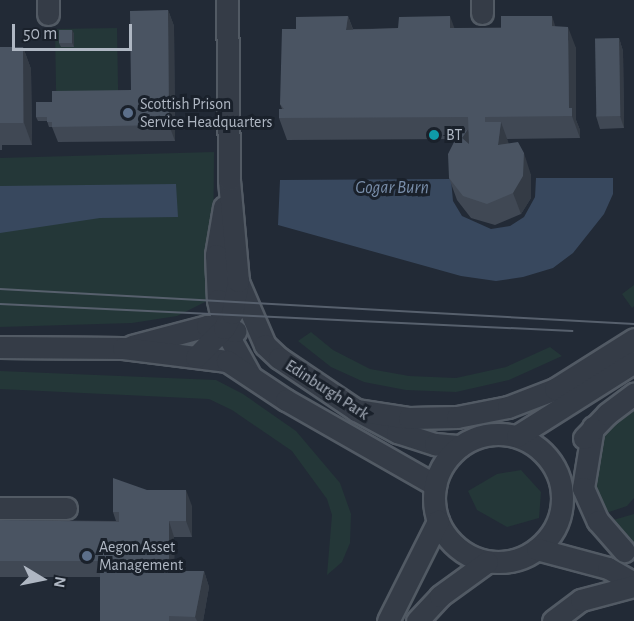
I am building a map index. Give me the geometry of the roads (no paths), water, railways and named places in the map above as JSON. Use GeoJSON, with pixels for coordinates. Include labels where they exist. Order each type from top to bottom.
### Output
{"type":"FeatureCollection","features":[{"type":"Feature","properties":{"kind":"street"},"geometry":{"type":"LineString","coordinates":[[196,357],[216,341],[224,328],[232,313],[238,281],[229,180],[227,0]]}},
{"type":"Feature","properties":{"kind":"street"},"geometry":{"type":"LineString","coordinates":[[229,180],[216,255],[216,291],[224,328],[250,375]]}},
{"type":"Feature","properties":{"kind":"street"},"geometry":{"type":"LineString","coordinates":[[238,281],[265,345]]}},
{"type":"Feature","properties":{"kind":"street"},"geometry":{"type":"LineString","coordinates":[[189,329],[206,312],[216,291]]}},
{"type":"Feature","properties":{"kind":"street"},"geometry":{"type":"LineString","coordinates":[[0,347],[123,348],[189,329],[224,328]]}},
{"type":"Feature","properties":{"kind":"street","name":"Edinburgh Park"},"geometry":{"type":"LineString","coordinates":[[224,328],[265,345],[356,410],[397,432],[435,444],[460,446]]}},
{"type":"Feature","properties":{"kind":"street"},"geometry":{"type":"LineString","coordinates":[[356,410],[409,418],[457,417],[508,407],[555,389],[634,339]]}},
{"type":"Feature","properties":{"kind":"street","name":"Edinburgh Park"},"geometry":{"type":"LineString","coordinates":[[123,348],[227,361],[285,400],[435,485]]}},
{"type":"Feature","properties":{"kind":"street"},"geometry":{"type":"LineString","coordinates":[[517,436],[634,362]]}},
{"type":"Feature","properties":{"kind":"street"},"geometry":{"type":"LineString","coordinates":[[629,554],[564,492],[548,458],[517,436],[487,435],[460,446],[440,470],[435,485],[438,521],[457,548],[487,562],[505,562],[537,549],[551,534],[564,492],[575,454],[593,427],[634,394]]}},
{"type":"Feature","properties":{"kind":"street"},"geometry":{"type":"LineString","coordinates":[[593,427],[584,488],[598,521],[629,554]]}},
{"type":"Feature","properties":{"kind":"street"},"geometry":{"type":"LineString","coordinates":[[0,508],[66,508]]}},
{"type":"Feature","properties":{"kind":"street"},"geometry":{"type":"LineString","coordinates":[[388,621],[438,521]]}},
{"type":"Feature","properties":{"kind":"street"},"geometry":{"type":"LineString","coordinates":[[537,549],[608,568],[634,585]]}},
{"type":"Feature","properties":{"kind":"street"},"geometry":{"type":"LineString","coordinates":[[417,621],[440,596],[487,562]]}},
{"type":"Feature","properties":{"kind":"street"},"geometry":{"type":"LineString","coordinates":[[554,621],[581,600],[634,585]]}},
{"type":"Feature","properties":{"kind":"water","name":"Gogar Burn"},"geometry":{"type":"Polygon","coordinates":[[[536,178],[613,178],[613,194],[604,214],[573,253],[553,268],[523,277],[496,281],[461,276],[278,225],[280,180],[451,179],[453,201],[462,216],[491,229],[510,226],[524,217],[535,197],[536,178]]]}},
{"type":"Feature","properties":{"kind":"water"},"geometry":{"type":"Polygon","coordinates":[[[176,184],[178,217],[100,218],[0,233],[0,186],[176,184]]]}},
{"type":"Feature","properties":{"kind":"tram line"},"geometry":{"type":"LineString","coordinates":[[0,289],[634,324]]}},
{"type":"Feature","properties":{"kind":"tram line"},"geometry":{"type":"LineString","coordinates":[[0,304],[572,331]]}},
{"type":"Feature","properties":{"kind":"place","name":"Scottish Prison Service Headquarters"},"geometry":{"type":"Point","coordinates":[128,113]}},
{"type":"Feature","properties":{"kind":"place","name":"BT"},"geometry":{"type":"Point","coordinates":[434,135]}},
{"type":"Feature","properties":{"kind":"place","name":"Aegon Asset Management"},"geometry":{"type":"Point","coordinates":[87,556]}}]}
